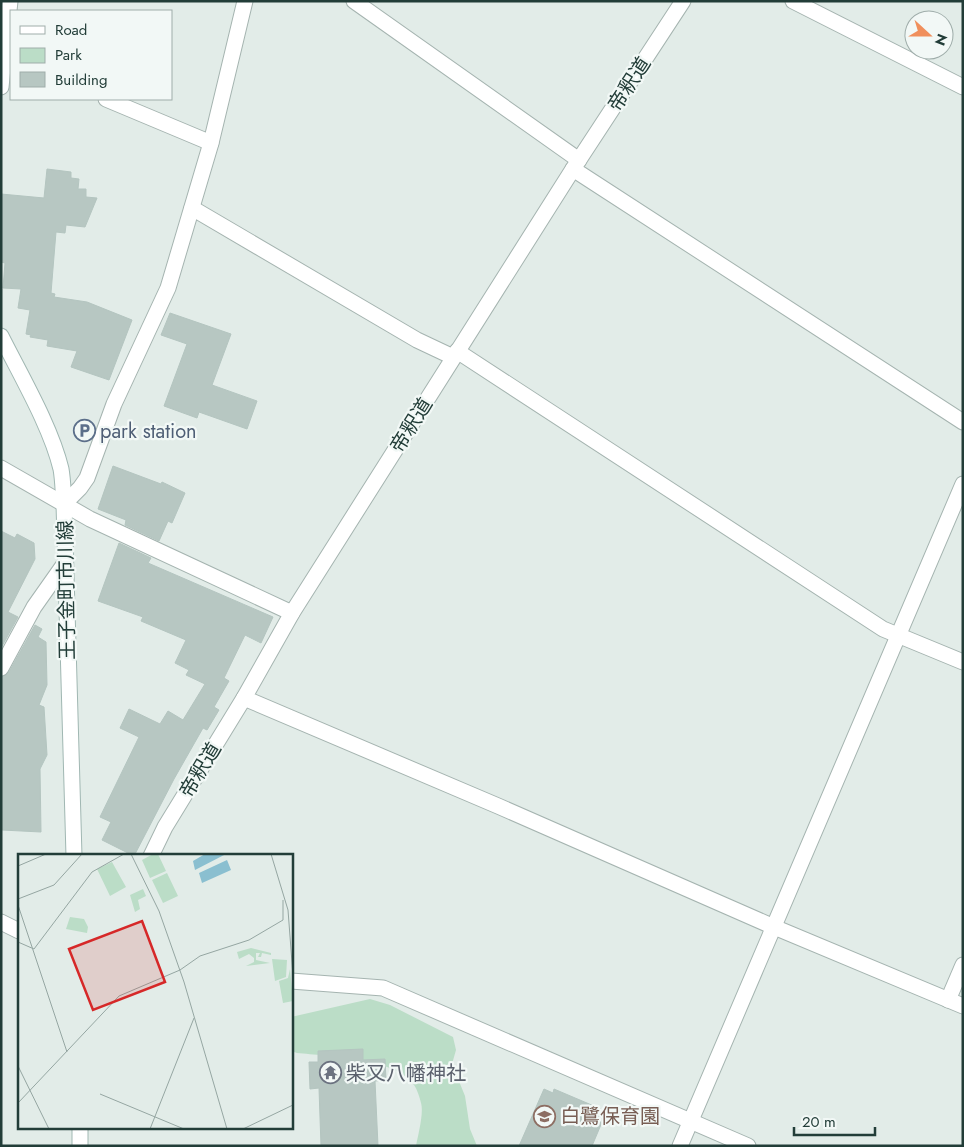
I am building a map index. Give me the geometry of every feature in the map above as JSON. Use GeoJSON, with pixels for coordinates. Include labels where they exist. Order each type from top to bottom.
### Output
{"type":"FeatureCollection","features":[{"type":"Feature","properties":{"kind":"street"},"geometry":{"type":"LineString","coordinates":[[1,87],[8,58],[10,1]]}},
{"type":"Feature","properties":{"kind":"street"},"geometry":{"type":"LineString","coordinates":[[64,504],[87,478],[114,404],[168,288],[211,143],[245,1]]}},
{"type":"Feature","properties":{"kind":"street"},"geometry":{"type":"LineString","coordinates":[[354,1],[576,165],[963,422]]}},
{"type":"Feature","properties":{"kind":"street"},"geometry":{"type":"LineString","coordinates":[[793,1],[963,87]]}},
{"type":"Feature","properties":{"kind":"street","name":"帝釈道"},"geometry":{"type":"LineString","coordinates":[[152,854],[165,827],[244,698],[292,613],[455,354],[681,2]]}},
{"type":"Feature","properties":{"kind":"street"},"geometry":{"type":"LineString","coordinates":[[108,100],[211,143]]}},
{"type":"Feature","properties":{"kind":"street"},"geometry":{"type":"LineString","coordinates":[[192,208],[417,340],[455,354],[882,629],[963,662]]}},
{"type":"Feature","properties":{"kind":"street","name":"王子金町市川線"},"geometry":{"type":"LineString","coordinates":[[1,336],[51,441],[61,470],[64,504],[74,854]]}},
{"type":"Feature","properties":{"kind":"street"},"geometry":{"type":"LineString","coordinates":[[1,468],[90,519],[292,613]]}},
{"type":"Feature","properties":{"kind":"street"},"geometry":{"type":"LineString","coordinates":[[680,1146],[963,484]]}},
{"type":"Feature","properties":{"kind":"street"},"geometry":{"type":"LineString","coordinates":[[1,668],[34,607],[65,563]]}},
{"type":"Feature","properties":{"kind":"street"},"geometry":{"type":"LineString","coordinates":[[244,698],[498,806],[774,927],[963,1006]]}},
{"type":"Feature","properties":{"kind":"street"},"geometry":{"type":"LineString","coordinates":[[1,922],[18,930]]}},
{"type":"Feature","properties":{"kind":"street"},"geometry":{"type":"LineString","coordinates":[[948,1000],[963,965]]}},
{"type":"Feature","properties":{"kind":"street"},"geometry":{"type":"LineString","coordinates":[[292,982],[383,988],[748,1146]]}},
{"type":"Feature","properties":{"kind":"street"},"geometry":{"type":"LineString","coordinates":[[80,1130],[80,1146]]}},
{"type":"Feature","properties":{"kind":"green space"},"geometry":{"type":"Polygon","coordinates":[[[370,999],[390,1005],[453,1037],[456,1050],[452,1064],[465,1096],[470,1129],[477,1146],[416,1146],[422,1107],[414,1085],[405,1076],[377,1064],[342,1057],[292,1051],[292,1017],[370,999]]]}},
{"type":"Feature","properties":{"kind":"building"},"geometry":{"type":"Polygon","coordinates":[[[47,169],[71,172],[71,178],[79,179],[78,189],[86,189],[86,197],[97,198],[85,227],[66,225],[65,233],[56,232],[51,293],[55,294],[54,297],[87,302],[132,320],[109,380],[71,367],[77,351],[47,346],[48,340],[30,337],[31,335],[26,334],[30,310],[18,308],[21,289],[3,288],[5,263],[1,262],[1,194],[44,198],[47,169]]]}},
{"type":"Feature","properties":{"kind":"building"},"geometry":{"type":"Polygon","coordinates":[[[170,313],[231,334],[212,385],[257,401],[247,429],[199,412],[197,418],[164,406],[187,344],[161,335],[170,313]]]}},
{"type":"Feature","properties":{"kind":"building"},"geometry":{"type":"Polygon","coordinates":[[[113,466],[161,484],[162,482],[185,493],[172,523],[168,521],[159,541],[125,525],[126,520],[98,509],[113,466]]]}},
{"type":"Feature","properties":{"kind":"building"},"geometry":{"type":"Polygon","coordinates":[[[1,531],[15,538],[17,534],[34,543],[35,559],[8,612],[18,617],[1,648],[1,531]]]}},
{"type":"Feature","properties":{"kind":"building"},"geometry":{"type":"Polygon","coordinates":[[[119,543],[151,558],[148,563],[273,617],[261,643],[245,635],[224,678],[229,681],[214,707],[219,710],[207,730],[203,728],[135,854],[130,854],[102,840],[111,822],[100,817],[139,737],[120,728],[129,709],[160,724],[168,711],[183,720],[205,684],[186,675],[189,670],[175,663],[186,640],[141,621],[143,617],[98,601],[119,543]]]}},
{"type":"Feature","properties":{"kind":"building"},"geometry":{"type":"Polygon","coordinates":[[[35,625],[42,629],[38,637],[46,642],[47,685],[39,705],[44,707],[47,755],[40,769],[41,832],[2,830],[1,677],[9,672],[35,625]]]}},
{"type":"Feature","properties":{"kind":"building"},"geometry":{"type":"Polygon","coordinates":[[[363,1049],[363,1060],[385,1059],[386,1080],[375,1081],[378,1146],[321,1146],[319,1088],[310,1089],[309,1062],[318,1062],[318,1051],[363,1049]]]}},
{"type":"Feature","properties":{"kind":"building"},"geometry":{"type":"Polygon","coordinates":[[[544,1089],[553,1093],[554,1089],[601,1109],[599,1112],[605,1115],[592,1146],[519,1146],[544,1089]]]}},
{"type":"Feature","properties":{"kind":"place","name":"park station"},"geometry":{"type":"Point","coordinates":[84,431]}},
{"type":"Feature","properties":{"kind":"place","name":"柴又八幡神社"},"geometry":{"type":"Point","coordinates":[330,1073]}},
{"type":"Feature","properties":{"kind":"place","name":"白鷺保育園"},"geometry":{"type":"Point","coordinates":[544,1116]}}]}
